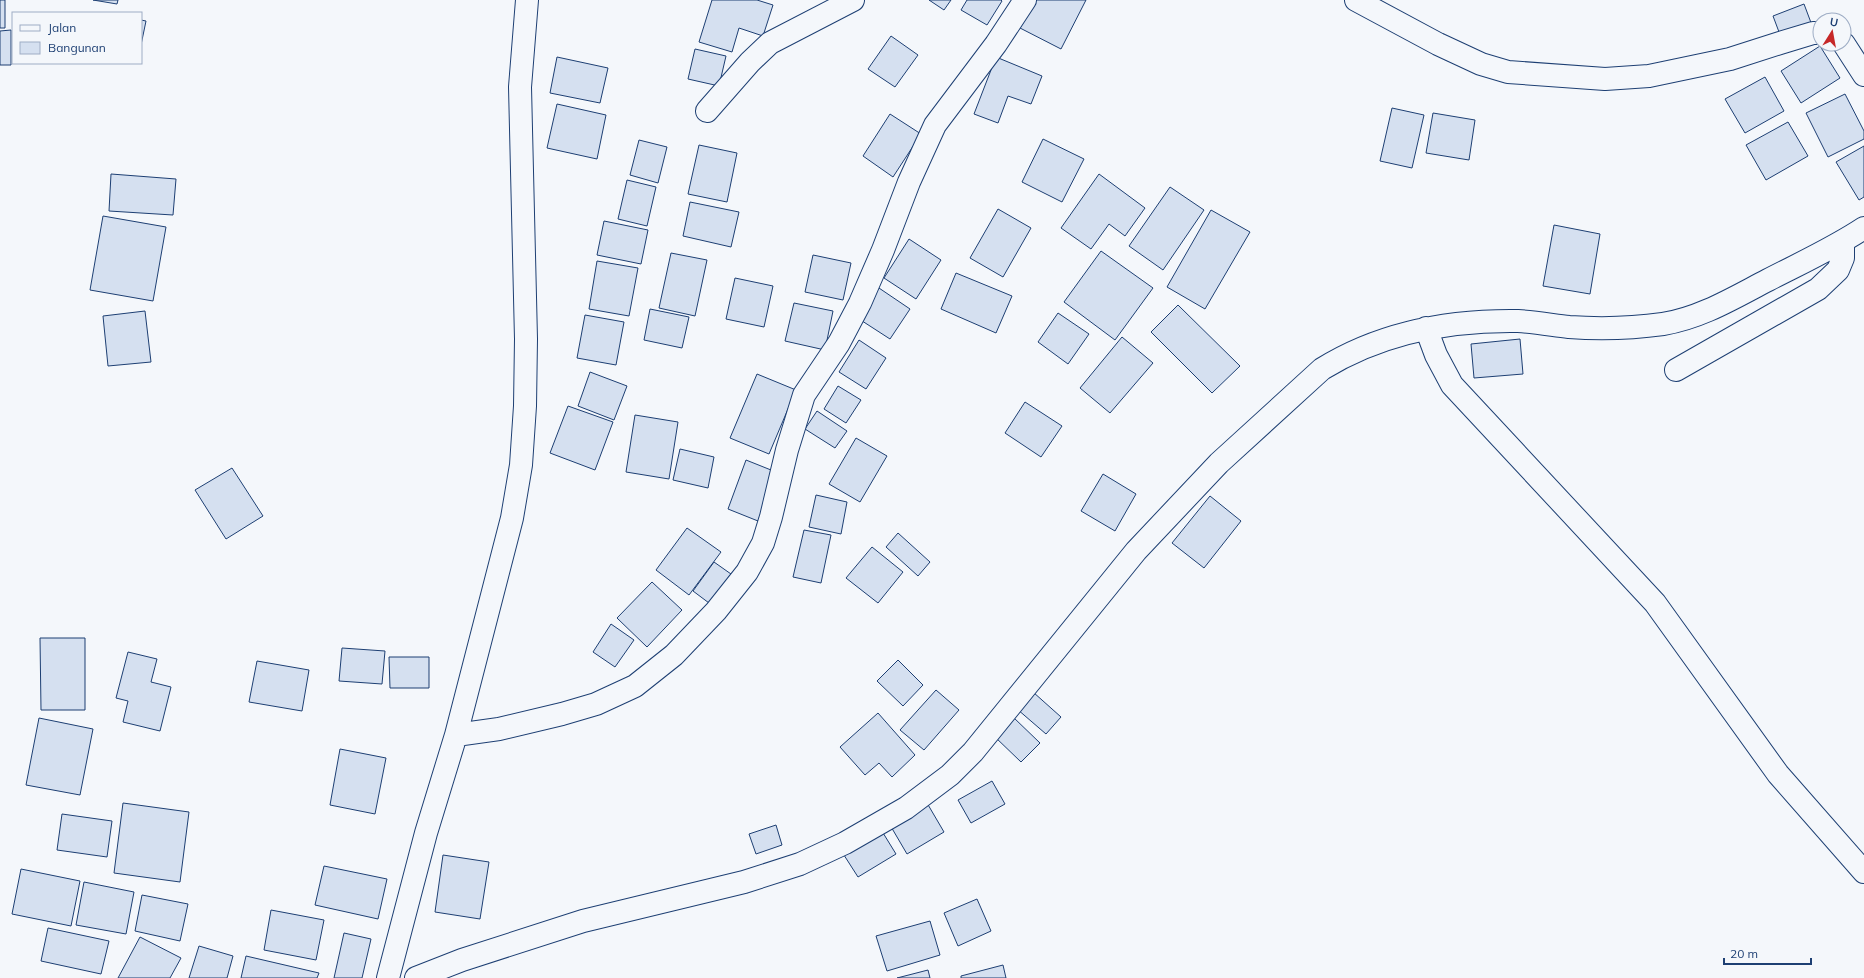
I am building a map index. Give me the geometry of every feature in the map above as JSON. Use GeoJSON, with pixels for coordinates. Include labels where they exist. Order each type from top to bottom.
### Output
{"type":"FeatureCollection","features":[{"type":"Feature","properties":{"kind":"street"},"geometry":{"type":"LineString","coordinates":[[388,978],[426,833],[456,735],[512,518],[521,465],[525,406],[526,338],[520,87],[527,0]]}},
{"type":"Feature","properties":{"kind":"street"},"geometry":{"type":"LineString","coordinates":[[707,111],[750,62],[770,43],[853,0]]}},
{"type":"Feature","properties":{"kind":"street"},"geometry":{"type":"LineString","coordinates":[[456,735],[499,728],[562,714],[596,704],[635,686],[674,655],[716,612],[747,572],[763,543],[787,450],[804,395],[839,343],[860,303],[883,250],[909,182],[936,125],[991,51],[1025,0]]}},
{"type":"Feature","properties":{"kind":"street"},"geometry":{"type":"LineString","coordinates":[[1356,0],[1438,44],[1481,64],[1508,72],[1597,78],[1649,76],[1730,59],[1812,34]]}},
{"type":"Feature","properties":{"kind":"street"},"geometry":{"type":"LineString","coordinates":[[1849,52],[1864,75]]}},
{"type":"Feature","properties":{"kind":"street"},"geometry":{"type":"LineString","coordinates":[[416,978],[469,958],[583,921],[744,882],[800,864],[845,844],[906,808],[950,775],[973,752],[1136,551],[1219,463],[1322,369],[1362,348],[1398,335],[1426,328],[1472,323],[1519,321],[1571,327],[1663,324],[1712,309],[1843,242],[1864,228]]}},
{"type":"Feature","properties":{"kind":"street"},"geometry":{"type":"LineString","coordinates":[[1676,370],[1818,290],[1838,270],[1843,258],[1843,242]]}},
{"type":"Feature","properties":{"kind":"street"},"geometry":{"type":"LineString","coordinates":[[1426,328],[1436,355],[1452,385],[1656,603],[1778,774],[1864,872]]}},
{"type":"Feature","properties":{"kind":"building"},"geometry":{"type":"Polygon","coordinates":[[[0,0],[5,0],[5,28],[0,28],[0,0]]]}},
{"type":"Feature","properties":{"kind":"building"},"geometry":{"type":"Polygon","coordinates":[[[93,0],[118,0],[117,4],[93,0]]]}},
{"type":"Feature","properties":{"kind":"building"},"geometry":{"type":"Polygon","coordinates":[[[712,0],[757,0],[773,5],[763,36],[739,28],[732,52],[699,42],[712,0]]]}},
{"type":"Feature","properties":{"kind":"building"},"geometry":{"type":"Polygon","coordinates":[[[929,0],[951,0],[944,10],[929,0]]]}},
{"type":"Feature","properties":{"kind":"building"},"geometry":{"type":"Polygon","coordinates":[[[967,0],[1002,1],[987,25],[961,10],[967,0]]]}},
{"type":"Feature","properties":{"kind":"building"},"geometry":{"type":"Polygon","coordinates":[[[1034,0],[1086,0],[1061,49],[1020,28],[1034,0]]]}},
{"type":"Feature","properties":{"kind":"building"},"geometry":{"type":"Polygon","coordinates":[[[1804,4],[1812,28],[1782,40],[1773,16],[1804,4]]]}},
{"type":"Feature","properties":{"kind":"building"},"geometry":{"type":"Polygon","coordinates":[[[142,20],[146,21],[142,40],[142,20]]]}},
{"type":"Feature","properties":{"kind":"building"},"geometry":{"type":"Polygon","coordinates":[[[11,30],[11,65],[0,65],[0,31],[11,30]]]}},
{"type":"Feature","properties":{"kind":"building"},"geometry":{"type":"Polygon","coordinates":[[[891,36],[918,55],[895,87],[868,69],[891,36]]]}},
{"type":"Feature","properties":{"kind":"building"},"geometry":{"type":"Polygon","coordinates":[[[695,49],[726,56],[719,86],[688,79],[695,49]]]}},
{"type":"Feature","properties":{"kind":"building"},"geometry":{"type":"Polygon","coordinates":[[[1812,51],[1824,52],[1840,78],[1801,103],[1781,71],[1812,51]]]}},
{"type":"Feature","properties":{"kind":"building"},"geometry":{"type":"Polygon","coordinates":[[[557,57],[608,68],[600,103],[550,93],[557,57]]]}},
{"type":"Feature","properties":{"kind":"building"},"geometry":{"type":"Polygon","coordinates":[[[996,57],[1042,76],[1031,104],[1008,96],[998,123],[974,114],[996,57]]]}},
{"type":"Feature","properties":{"kind":"building"},"geometry":{"type":"Polygon","coordinates":[[[1765,77],[1784,111],[1745,133],[1725,99],[1765,77]]]}},
{"type":"Feature","properties":{"kind":"building"},"geometry":{"type":"Polygon","coordinates":[[[1845,94],[1864,131],[1864,139],[1828,157],[1806,113],[1845,94]]]}},
{"type":"Feature","properties":{"kind":"building"},"geometry":{"type":"Polygon","coordinates":[[[557,104],[606,115],[597,159],[547,148],[557,104]]]}},
{"type":"Feature","properties":{"kind":"building"},"geometry":{"type":"Polygon","coordinates":[[[1392,108],[1424,115],[1412,168],[1380,161],[1392,108]]]}},
{"type":"Feature","properties":{"kind":"building"},"geometry":{"type":"Polygon","coordinates":[[[1433,113],[1475,120],[1469,160],[1426,153],[1433,113]]]}},
{"type":"Feature","properties":{"kind":"building"},"geometry":{"type":"Polygon","coordinates":[[[890,114],[921,134],[893,177],[863,156],[890,114]]]}},
{"type":"Feature","properties":{"kind":"building"},"geometry":{"type":"Polygon","coordinates":[[[1788,122],[1808,156],[1766,180],[1746,145],[1788,122]]]}},
{"type":"Feature","properties":{"kind":"building"},"geometry":{"type":"Polygon","coordinates":[[[1043,139],[1084,159],[1062,202],[1022,182],[1043,139]]]}},
{"type":"Feature","properties":{"kind":"building"},"geometry":{"type":"Polygon","coordinates":[[[639,140],[667,147],[658,183],[630,175],[639,140]]]}},
{"type":"Feature","properties":{"kind":"building"},"geometry":{"type":"Polygon","coordinates":[[[699,145],[737,153],[727,202],[688,194],[699,145]]]}},
{"type":"Feature","properties":{"kind":"building"},"geometry":{"type":"Polygon","coordinates":[[[1864,146],[1864,197],[1859,200],[1836,162],[1864,146]]]}},
{"type":"Feature","properties":{"kind":"building"},"geometry":{"type":"Polygon","coordinates":[[[111,174],[176,179],[173,215],[109,211],[111,174]]]}},
{"type":"Feature","properties":{"kind":"building"},"geometry":{"type":"Polygon","coordinates":[[[1099,174],[1145,208],[1125,236],[1109,224],[1091,249],[1061,228],[1099,174]]]}},
{"type":"Feature","properties":{"kind":"building"},"geometry":{"type":"Polygon","coordinates":[[[627,180],[656,187],[647,226],[618,219],[627,180]]]}},
{"type":"Feature","properties":{"kind":"building"},"geometry":{"type":"Polygon","coordinates":[[[1170,187],[1204,210],[1163,270],[1129,246],[1170,187]]]}},
{"type":"Feature","properties":{"kind":"building"},"geometry":{"type":"Polygon","coordinates":[[[690,202],[739,212],[731,247],[683,236],[690,202]]]}},
{"type":"Feature","properties":{"kind":"building"},"geometry":{"type":"Polygon","coordinates":[[[998,209],[1031,228],[1003,277],[970,258],[998,209]]]}},
{"type":"Feature","properties":{"kind":"building"},"geometry":{"type":"Polygon","coordinates":[[[1211,210],[1250,232],[1205,309],[1167,287],[1211,210]]]}},
{"type":"Feature","properties":{"kind":"building"},"geometry":{"type":"Polygon","coordinates":[[[103,216],[166,227],[153,301],[90,290],[103,216]]]}},
{"type":"Feature","properties":{"kind":"building"},"geometry":{"type":"Polygon","coordinates":[[[604,221],[648,230],[641,264],[597,255],[604,221]]]}},
{"type":"Feature","properties":{"kind":"building"},"geometry":{"type":"Polygon","coordinates":[[[1554,225],[1600,234],[1590,294],[1543,286],[1554,225]]]}},
{"type":"Feature","properties":{"kind":"building"},"geometry":{"type":"Polygon","coordinates":[[[909,239],[941,260],[916,299],[884,278],[909,239]]]}},
{"type":"Feature","properties":{"kind":"building"},"geometry":{"type":"Polygon","coordinates":[[[1101,251],[1153,288],[1115,340],[1064,302],[1101,251]]]}},
{"type":"Feature","properties":{"kind":"building"},"geometry":{"type":"Polygon","coordinates":[[[671,253],[707,260],[695,316],[659,308],[671,253]]]}},
{"type":"Feature","properties":{"kind":"building"},"geometry":{"type":"Polygon","coordinates":[[[813,255],[851,263],[843,300],[805,292],[813,255]]]}},
{"type":"Feature","properties":{"kind":"building"},"geometry":{"type":"Polygon","coordinates":[[[597,261],[638,268],[629,316],[589,309],[597,261]]]}},
{"type":"Feature","properties":{"kind":"building"},"geometry":{"type":"Polygon","coordinates":[[[956,273],[1012,296],[996,333],[941,309],[956,273]]]}},
{"type":"Feature","properties":{"kind":"building"},"geometry":{"type":"Polygon","coordinates":[[[735,278],[773,286],[764,327],[726,319],[735,278]]]}},
{"type":"Feature","properties":{"kind":"building"},"geometry":{"type":"Polygon","coordinates":[[[876,286],[910,309],[890,339],[856,317],[876,286]]]}},
{"type":"Feature","properties":{"kind":"building"},"geometry":{"type":"Polygon","coordinates":[[[794,303],[833,311],[825,350],[785,341],[794,303]]]}},
{"type":"Feature","properties":{"kind":"building"},"geometry":{"type":"Polygon","coordinates":[[[1178,305],[1240,366],[1212,393],[1151,332],[1178,305]]]}},
{"type":"Feature","properties":{"kind":"building"},"geometry":{"type":"Polygon","coordinates":[[[650,309],[689,317],[682,348],[644,340],[650,309]]]}},
{"type":"Feature","properties":{"kind":"building"},"geometry":{"type":"Polygon","coordinates":[[[145,311],[151,362],[108,366],[103,316],[145,311]]]}},
{"type":"Feature","properties":{"kind":"building"},"geometry":{"type":"Polygon","coordinates":[[[1058,313],[1089,334],[1068,364],[1038,342],[1058,313]]]}},
{"type":"Feature","properties":{"kind":"building"},"geometry":{"type":"Polygon","coordinates":[[[585,315],[624,322],[616,365],[577,358],[585,315]]]}},
{"type":"Feature","properties":{"kind":"building"},"geometry":{"type":"Polygon","coordinates":[[[1122,337],[1153,363],[1110,413],[1080,388],[1122,337]]]}},
{"type":"Feature","properties":{"kind":"building"},"geometry":{"type":"Polygon","coordinates":[[[1520,339],[1523,374],[1474,378],[1471,344],[1520,339]]]}},
{"type":"Feature","properties":{"kind":"building"},"geometry":{"type":"Polygon","coordinates":[[[859,340],[886,358],[866,389],[839,372],[859,340]]]}},
{"type":"Feature","properties":{"kind":"building"},"geometry":{"type":"Polygon","coordinates":[[[590,372],[627,386],[614,420],[578,406],[590,372]]]}},
{"type":"Feature","properties":{"kind":"building"},"geometry":{"type":"Polygon","coordinates":[[[757,374],[796,390],[769,454],[730,438],[757,374]]]}},
{"type":"Feature","properties":{"kind":"building"},"geometry":{"type":"Polygon","coordinates":[[[838,386],[861,400],[846,423],[824,409],[838,386]]]}},
{"type":"Feature","properties":{"kind":"building"},"geometry":{"type":"Polygon","coordinates":[[[1025,402],[1062,426],[1041,457],[1005,433],[1025,402]]]}},
{"type":"Feature","properties":{"kind":"building"},"geometry":{"type":"Polygon","coordinates":[[[568,406],[613,422],[595,470],[550,453],[568,406]]]}},
{"type":"Feature","properties":{"kind":"building"},"geometry":{"type":"Polygon","coordinates":[[[817,411],[847,431],[835,448],[805,429],[817,411]]]}},
{"type":"Feature","properties":{"kind":"building"},"geometry":{"type":"Polygon","coordinates":[[[635,415],[678,422],[669,479],[626,472],[635,415]]]}},
{"type":"Feature","properties":{"kind":"building"},"geometry":{"type":"Polygon","coordinates":[[[856,438],[887,456],[860,502],[829,484],[856,438]]]}},
{"type":"Feature","properties":{"kind":"building"},"geometry":{"type":"Polygon","coordinates":[[[680,449],[714,457],[708,488],[673,480],[680,449]]]}},
{"type":"Feature","properties":{"kind":"building"},"geometry":{"type":"Polygon","coordinates":[[[746,460],[776,472],[758,521],[728,509],[746,460]]]}},
{"type":"Feature","properties":{"kind":"building"},"geometry":{"type":"Polygon","coordinates":[[[232,468],[263,516],[226,539],[195,490],[232,468]]]}},
{"type":"Feature","properties":{"kind":"building"},"geometry":{"type":"Polygon","coordinates":[[[1103,474],[1136,494],[1115,531],[1081,511],[1103,474]]]}},
{"type":"Feature","properties":{"kind":"building"},"geometry":{"type":"Polygon","coordinates":[[[816,495],[847,502],[841,534],[809,527],[816,495]]]}},
{"type":"Feature","properties":{"kind":"building"},"geometry":{"type":"Polygon","coordinates":[[[1210,496],[1241,521],[1204,568],[1172,543],[1210,496]]]}},
{"type":"Feature","properties":{"kind":"building"},"geometry":{"type":"Polygon","coordinates":[[[687,528],[721,552],[689,595],[656,570],[687,528]]]}},
{"type":"Feature","properties":{"kind":"building"},"geometry":{"type":"Polygon","coordinates":[[[804,530],[831,535],[821,583],[793,577],[804,530]]]}},
{"type":"Feature","properties":{"kind":"building"},"geometry":{"type":"Polygon","coordinates":[[[898,533],[930,562],[918,576],[886,547],[898,533]]]}},
{"type":"Feature","properties":{"kind":"building"},"geometry":{"type":"Polygon","coordinates":[[[872,547],[903,572],[878,603],[846,578],[872,547]]]}},
{"type":"Feature","properties":{"kind":"building"},"geometry":{"type":"Polygon","coordinates":[[[714,562],[731,574],[709,603],[693,591],[714,562]]]}},
{"type":"Feature","properties":{"kind":"building"},"geometry":{"type":"Polygon","coordinates":[[[652,582],[682,610],[647,647],[617,618],[652,582]]]}},
{"type":"Feature","properties":{"kind":"building"},"geometry":{"type":"Polygon","coordinates":[[[611,624],[634,640],[615,667],[593,652],[611,624]]]}},
{"type":"Feature","properties":{"kind":"building"},"geometry":{"type":"Polygon","coordinates":[[[40,638],[85,638],[85,710],[41,710],[40,638]]]}},
{"type":"Feature","properties":{"kind":"building"},"geometry":{"type":"Polygon","coordinates":[[[342,648],[385,651],[382,684],[339,681],[342,648]]]}},
{"type":"Feature","properties":{"kind":"building"},"geometry":{"type":"Polygon","coordinates":[[[128,652],[157,659],[151,682],[171,687],[160,731],[123,722],[128,701],[116,698],[128,652]]]}},
{"type":"Feature","properties":{"kind":"building"},"geometry":{"type":"Polygon","coordinates":[[[389,657],[429,657],[429,688],[390,688],[389,657]]]}},
{"type":"Feature","properties":{"kind":"building"},"geometry":{"type":"Polygon","coordinates":[[[898,660],[923,685],[903,706],[877,681],[898,660]]]}},
{"type":"Feature","properties":{"kind":"building"},"geometry":{"type":"Polygon","coordinates":[[[257,661],[309,670],[302,711],[249,702],[257,661]]]}},
{"type":"Feature","properties":{"kind":"building"},"geometry":{"type":"Polygon","coordinates":[[[936,690],[959,710],[924,750],[900,730],[936,690]]]}},
{"type":"Feature","properties":{"kind":"building"},"geometry":{"type":"Polygon","coordinates":[[[1033,692],[1061,717],[1046,734],[1017,709],[1033,692]]]}},
{"type":"Feature","properties":{"kind":"building"},"geometry":{"type":"Polygon","coordinates":[[[878,713],[915,755],[892,777],[879,763],[865,775],[840,747],[878,713]]]}},
{"type":"Feature","properties":{"kind":"building"},"geometry":{"type":"Polygon","coordinates":[[[1013,717],[1040,743],[1021,762],[994,736],[1013,717]]]}},
{"type":"Feature","properties":{"kind":"building"},"geometry":{"type":"Polygon","coordinates":[[[39,718],[93,729],[80,795],[26,785],[39,718]]]}},
{"type":"Feature","properties":{"kind":"building"},"geometry":{"type":"Polygon","coordinates":[[[340,749],[386,758],[375,814],[330,805],[340,749]]]}},
{"type":"Feature","properties":{"kind":"building"},"geometry":{"type":"Polygon","coordinates":[[[992,781],[1005,804],[971,823],[958,800],[992,781]]]}},
{"type":"Feature","properties":{"kind":"building"},"geometry":{"type":"Polygon","coordinates":[[[123,803],[189,812],[180,882],[114,873],[123,803]]]}},
{"type":"Feature","properties":{"kind":"building"},"geometry":{"type":"Polygon","coordinates":[[[927,803],[944,832],[907,854],[890,825],[927,803]]]}},
{"type":"Feature","properties":{"kind":"building"},"geometry":{"type":"Polygon","coordinates":[[[62,814],[112,821],[107,857],[57,850],[62,814]]]}},
{"type":"Feature","properties":{"kind":"building"},"geometry":{"type":"Polygon","coordinates":[[[776,825],[782,845],[756,854],[749,834],[776,825]]]}},
{"type":"Feature","properties":{"kind":"building"},"geometry":{"type":"Polygon","coordinates":[[[880,828],[896,854],[858,877],[842,852],[880,828]]]}},
{"type":"Feature","properties":{"kind":"building"},"geometry":{"type":"Polygon","coordinates":[[[443,855],[489,862],[480,919],[435,912],[443,855]]]}},
{"type":"Feature","properties":{"kind":"building"},"geometry":{"type":"Polygon","coordinates":[[[324,866],[387,879],[378,919],[315,905],[324,866]]]}},
{"type":"Feature","properties":{"kind":"building"},"geometry":{"type":"Polygon","coordinates":[[[21,869],[80,881],[71,926],[12,914],[21,869]]]}},
{"type":"Feature","properties":{"kind":"building"},"geometry":{"type":"Polygon","coordinates":[[[84,882],[134,892],[126,934],[76,925],[84,882]]]}},
{"type":"Feature","properties":{"kind":"building"},"geometry":{"type":"Polygon","coordinates":[[[142,895],[188,904],[180,941],[135,931],[142,895]]]}},
{"type":"Feature","properties":{"kind":"building"},"geometry":{"type":"Polygon","coordinates":[[[977,899],[991,931],[958,946],[944,913],[977,899]]]}},
{"type":"Feature","properties":{"kind":"building"},"geometry":{"type":"Polygon","coordinates":[[[271,910],[324,920],[316,960],[264,950],[271,910]]]}},
{"type":"Feature","properties":{"kind":"building"},"geometry":{"type":"Polygon","coordinates":[[[930,921],[940,955],[887,971],[876,936],[930,921]]]}},
{"type":"Feature","properties":{"kind":"building"},"geometry":{"type":"Polygon","coordinates":[[[48,928],[109,941],[101,974],[41,961],[48,928]]]}},
{"type":"Feature","properties":{"kind":"building"},"geometry":{"type":"Polygon","coordinates":[[[344,933],[371,939],[362,978],[334,978],[344,933]]]}},
{"type":"Feature","properties":{"kind":"building"},"geometry":{"type":"Polygon","coordinates":[[[140,937],[181,958],[170,978],[118,978],[140,937]]]}},
{"type":"Feature","properties":{"kind":"building"},"geometry":{"type":"Polygon","coordinates":[[[199,946],[233,956],[227,978],[189,978],[199,946]]]}},
{"type":"Feature","properties":{"kind":"building"},"geometry":{"type":"Polygon","coordinates":[[[246,956],[319,973],[317,978],[241,978],[246,956]]]}},
{"type":"Feature","properties":{"kind":"building"},"geometry":{"type":"Polygon","coordinates":[[[1003,965],[1006,978],[961,978],[961,976],[1003,965]]]}},
{"type":"Feature","properties":{"kind":"building"},"geometry":{"type":"Polygon","coordinates":[[[928,970],[930,978],[897,978],[928,970]]]}}]}
